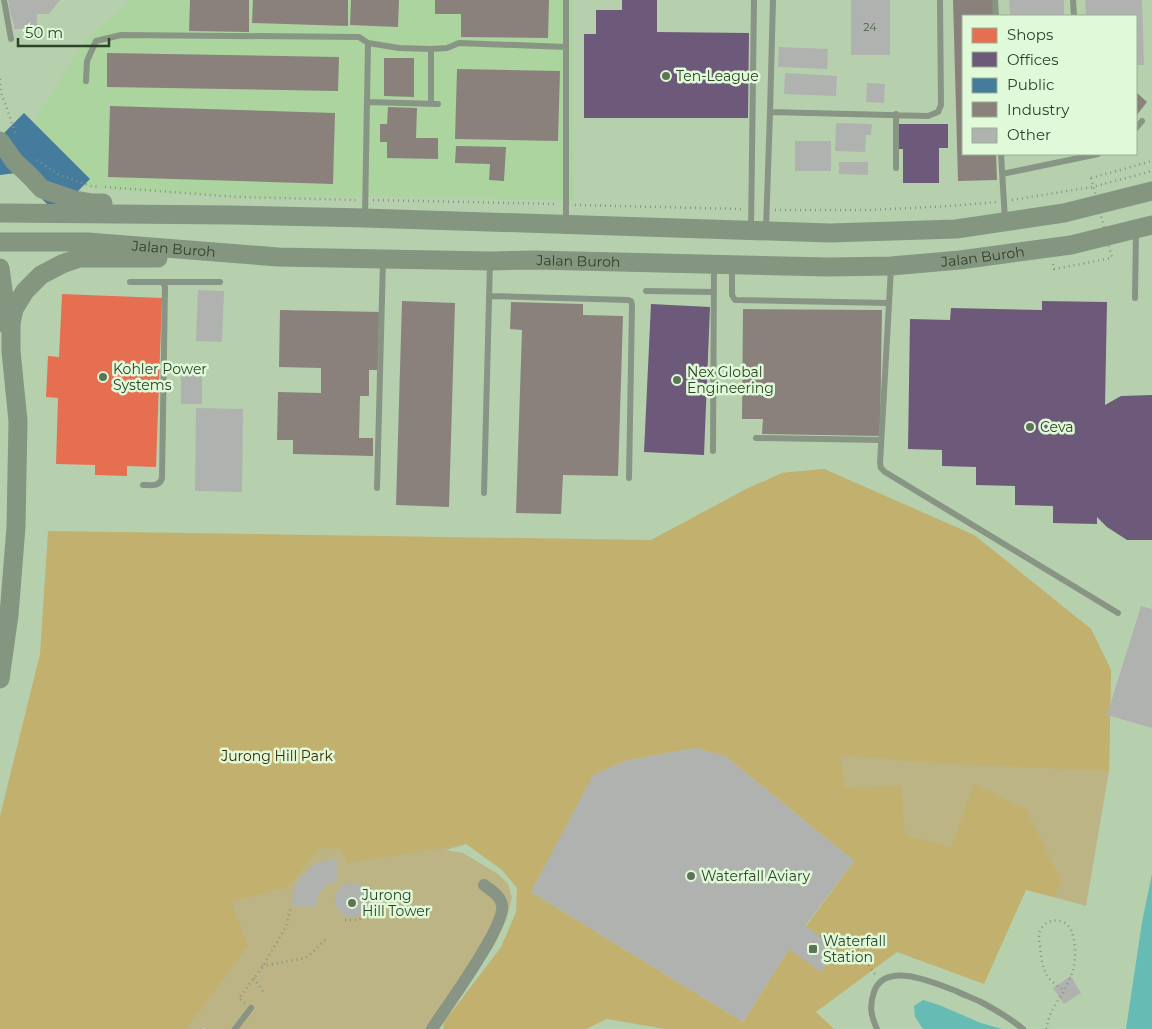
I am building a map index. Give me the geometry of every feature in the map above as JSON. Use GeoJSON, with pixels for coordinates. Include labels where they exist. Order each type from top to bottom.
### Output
{"type":"FeatureCollection","features":[{"type":"Feature","properties":{"kind":"main road"},"geometry":{"type":"LineString","coordinates":[[0,142],[14,161],[42,189],[75,200],[92,203],[182,205],[232,215]]}},
{"type":"Feature","properties":{"kind":"main road"},"geometry":{"type":"LineString","coordinates":[[0,213],[232,215],[366,209],[566,226],[830,233],[956,229],[1064,213],[1152,191]]}},
{"type":"Feature","properties":{"kind":"main road","name":"Jalan Buroh"},"geometry":{"type":"LineString","coordinates":[[0,242],[88,242],[278,257],[490,261],[534,260],[828,267],[891,266],[960,260],[1071,245],[1144,227]]}},
{"type":"Feature","properties":{"kind":"main road"},"geometry":{"type":"LineString","coordinates":[[11,351],[11,324],[14,309],[25,291],[41,275],[79,258],[278,257]]}},
{"type":"Feature","properties":{"kind":"main road"},"geometry":{"type":"LineString","coordinates":[[0,268],[18,420],[16,527],[9,616],[0,679]]}},
{"type":"Feature","properties":{"kind":"street"},"geometry":{"type":"LineString","coordinates":[[432,1029],[489,943],[500,918],[502,906],[499,897],[484,885]]}},
{"type":"Feature","properties":{"kind":"lane"},"geometry":{"type":"LineString","coordinates":[[4,0],[11,39]]}},
{"type":"Feature","properties":{"kind":"lane"},"geometry":{"type":"LineString","coordinates":[[566,0],[566,226]]}},
{"type":"Feature","properties":{"kind":"lane"},"geometry":{"type":"LineString","coordinates":[[754,0],[751,209],[758,231]]}},
{"type":"Feature","properties":{"kind":"lane"},"geometry":{"type":"LineString","coordinates":[[758,231],[767,210],[772,0]]}},
{"type":"Feature","properties":{"kind":"lane"},"geometry":{"type":"LineString","coordinates":[[770,112],[928,116],[938,112],[941,105],[940,0]]}},
{"type":"Feature","properties":{"kind":"lane"},"geometry":{"type":"LineString","coordinates":[[995,0],[996,15]]}},
{"type":"Feature","properties":{"kind":"lane"},"geometry":{"type":"LineString","coordinates":[[1073,0],[1074,15]]}},
{"type":"Feature","properties":{"kind":"lane"},"geometry":{"type":"LineString","coordinates":[[86,81],[86,60],[96,41],[121,35],[359,37],[368,43],[399,48],[431,49],[447,48],[459,43],[566,47]]}},
{"type":"Feature","properties":{"kind":"lane"},"geometry":{"type":"LineString","coordinates":[[366,209],[368,43]]}},
{"type":"Feature","properties":{"kind":"lane"},"geometry":{"type":"LineString","coordinates":[[431,49],[431,104]]}},
{"type":"Feature","properties":{"kind":"lane"},"geometry":{"type":"LineString","coordinates":[[367,102],[438,104]]}},
{"type":"Feature","properties":{"kind":"lane"},"geometry":{"type":"LineString","coordinates":[[896,114],[896,168]]}},
{"type":"Feature","properties":{"kind":"lane"},"geometry":{"type":"LineString","coordinates":[[1137,127],[1142,121]]}},
{"type":"Feature","properties":{"kind":"lane"},"geometry":{"type":"LineString","coordinates":[[1002,155],[1005,222]]}},
{"type":"Feature","properties":{"kind":"lane"},"geometry":{"type":"LineString","coordinates":[[1002,174],[1093,155]]}},
{"type":"Feature","properties":{"kind":"lane"},"geometry":{"type":"LineString","coordinates":[[1135,298],[1144,227]]}},
{"type":"Feature","properties":{"kind":"lane"},"geometry":{"type":"LineString","coordinates":[[377,488],[384,259]]}},
{"type":"Feature","properties":{"kind":"lane"},"geometry":{"type":"LineString","coordinates":[[484,494],[490,261]]}},
{"type":"Feature","properties":{"kind":"lane"},"geometry":{"type":"LineString","coordinates":[[723,265],[735,300],[889,303]]}},
{"type":"Feature","properties":{"kind":"lane"},"geometry":{"type":"LineString","coordinates":[[713,451],[714,292],[723,265]]}},
{"type":"Feature","properties":{"kind":"lane"},"geometry":{"type":"LineString","coordinates":[[891,266],[881,468],[1118,613]]}},
{"type":"Feature","properties":{"kind":"lane"},"geometry":{"type":"LineString","coordinates":[[130,282],[220,282]]}},
{"type":"Feature","properties":{"kind":"lane"},"geometry":{"type":"LineString","coordinates":[[143,485],[155,485],[162,481],[165,334],[165,286],[163,282]]}},
{"type":"Feature","properties":{"kind":"lane"},"geometry":{"type":"LineString","coordinates":[[646,291],[714,292]]}},
{"type":"Feature","properties":{"kind":"lane"},"geometry":{"type":"LineString","coordinates":[[489,296],[631,301],[629,478]]}},
{"type":"Feature","properties":{"kind":"lane"},"geometry":{"type":"LineString","coordinates":[[756,438],[881,440]]}},
{"type":"Feature","properties":{"kind":"lane"},"geometry":{"type":"LineString","coordinates":[[877,1029],[870,1011],[871,1002],[876,987],[880,982],[892,976],[912,976],[931,981],[980,1002],[1023,1029]]}},
{"type":"Feature","properties":{"kind":"lane"},"geometry":{"type":"LineString","coordinates":[[235,1029],[251,1008]]}},
{"type":"Feature","properties":{"kind":"path"},"geometry":{"type":"LineString","coordinates":[[0,79],[1,92],[19,141]]}},
{"type":"Feature","properties":{"kind":"path"},"geometry":{"type":"LineString","coordinates":[[35,159],[59,175],[91,186],[366,209],[566,204],[751,209]]}},
{"type":"Feature","properties":{"kind":"path"},"geometry":{"type":"LineString","coordinates":[[1053,264],[1054,268],[1112,258],[1091,178],[1152,161]]}},
{"type":"Feature","properties":{"kind":"path"},"geometry":{"type":"LineString","coordinates":[[767,210],[871,210],[1004,201],[1092,187],[1152,171]]}},
{"type":"Feature","properties":{"kind":"path"},"geometry":{"type":"LineString","coordinates":[[345,920],[359,920],[372,903],[370,888]]}},
{"type":"Feature","properties":{"kind":"path"},"geometry":{"type":"LineString","coordinates":[[372,903],[383,903]]}},
{"type":"Feature","properties":{"kind":"path"},"geometry":{"type":"LineString","coordinates":[[251,1008],[239,998],[262,966],[286,927],[290,906]]}},
{"type":"Feature","properties":{"kind":"path"},"geometry":{"type":"LineString","coordinates":[[1046,1029],[1052,1011],[1064,990],[1073,970],[1075,947],[1070,927],[1066,923],[1055,920],[1050,921],[1041,928],[1038,938],[1044,971],[1056,986],[1064,990]]}},
{"type":"Feature","properties":{"kind":"path"},"geometry":{"type":"LineString","coordinates":[[820,936],[839,939],[857,948],[880,982]]}},
{"type":"Feature","properties":{"kind":"path"},"geometry":{"type":"LineString","coordinates":[[262,966],[306,958],[328,937]]}},
{"type":"Feature","properties":{"kind":"path"},"geometry":{"type":"LineString","coordinates":[[254,978],[265,994]]}},
{"type":"Feature","properties":{"kind":"shaded area"},"geometry":{"type":"Polygon","coordinates":[[[132,0],[573,0],[574,200],[375,196],[268,198],[89,188],[53,173],[25,137],[85,40],[132,0]]]}},
{"type":"Feature","properties":{"kind":"green space","name":"Jurong Hill Park"},"geometry":{"type":"Polygon","coordinates":[[[824,469],[974,535],[1091,629],[1111,670],[1109,771],[1086,906],[857,843],[727,748],[606,715],[466,844],[446,850],[463,853],[498,874],[508,884],[512,897],[507,918],[494,946],[436,1022],[433,1029],[0,1029],[0,893],[650,571],[727,529],[782,473],[824,469]]]}},
{"type":"Feature","properties":{"kind":"green space","name":"Jurong Hill Park"},"geometry":{"type":"Polygon","coordinates":[[[824,469],[974,535],[1091,629],[1111,670],[1109,771],[929,763],[841,755],[845,788],[901,786],[905,835],[951,847],[974,784],[1026,809],[1061,880],[1054,897],[1026,890],[984,984],[897,952],[816,1012],[834,1029],[665,1029],[607,1019],[586,1029],[443,1029],[444,1022],[501,947],[516,912],[517,888],[502,870],[466,844],[347,863],[341,849],[320,848],[288,887],[231,902],[248,946],[186,1029],[0,1029],[0,816],[40,654],[48,531],[651,540],[746,489],[782,473],[824,469]],[[695,748],[625,761],[594,775],[531,892],[743,1022],[789,949],[854,861],[725,756],[695,748]]]}},
{"type":"Feature","properties":{"kind":"water"},"geometry":{"type":"Polygon","coordinates":[[[1152,874],[1152,1029],[1126,1029],[1142,922],[1152,874]]]}},
{"type":"Feature","properties":{"kind":"water"},"geometry":{"type":"Polygon","coordinates":[[[923,1000],[981,1023],[1002,1029],[923,1029],[915,1017],[914,1006],[923,1000]]]}},
{"type":"Feature","properties":{"kind":"building: Shops","name":"Kohler Power Systems"},"geometry":{"type":"Polygon","coordinates":[[[62,294],[162,298],[156,467],[127,466],[127,476],[95,475],[95,465],[56,464],[58,398],[46,397],[48,356],[59,357],[62,294]]]}},
{"type":"Feature","properties":{"kind":"building: Offices","name":"Ten-League"},"geometry":{"type":"Polygon","coordinates":[[[622,0],[657,0],[657,32],[749,33],[748,118],[584,118],[584,34],[596,34],[596,10],[622,10],[622,0]]]}},
{"type":"Feature","properties":{"kind":"building: Offices"},"geometry":{"type":"Polygon","coordinates":[[[898,124],[948,124],[948,148],[939,148],[939,183],[903,183],[903,149],[897,149],[898,124]]]}},
{"type":"Feature","properties":{"kind":"building: Offices","name":"Ceva"},"geometry":{"type":"Polygon","coordinates":[[[1042,301],[1107,302],[1105,405],[1121,396],[1152,395],[1152,540],[1127,540],[1107,527],[1097,517],[1097,524],[1053,523],[1053,506],[1015,505],[1015,486],[976,485],[976,467],[942,466],[942,450],[908,449],[910,319],[950,320],[951,308],[1042,310],[1042,301]]]}},
{"type":"Feature","properties":{"kind":"building: Offices","name":"Nex Global Engineering"},"geometry":{"type":"Polygon","coordinates":[[[651,304],[710,307],[704,455],[644,452],[651,304]]]}},
{"type":"Feature","properties":{"kind":"building: Public"},"geometry":{"type":"Polygon","coordinates":[[[24,113],[90,179],[56,213],[16,173],[0,175],[0,135],[24,113]]]}},
{"type":"Feature","properties":{"kind":"building: Industry"},"geometry":{"type":"Polygon","coordinates":[[[190,0],[249,0],[249,32],[189,31],[190,0]]]}},
{"type":"Feature","properties":{"kind":"building: Industry"},"geometry":{"type":"Polygon","coordinates":[[[253,0],[348,0],[348,26],[252,23],[253,0]]]}},
{"type":"Feature","properties":{"kind":"building: Industry"},"geometry":{"type":"Polygon","coordinates":[[[351,0],[399,0],[398,27],[350,25],[351,0]]]}},
{"type":"Feature","properties":{"kind":"building: Industry"},"geometry":{"type":"Polygon","coordinates":[[[435,0],[549,0],[548,38],[461,37],[461,14],[435,14],[435,0]]]}},
{"type":"Feature","properties":{"kind":"building: Industry"},"geometry":{"type":"Polygon","coordinates":[[[953,0],[993,0],[993,15],[962,15],[962,155],[996,155],[997,180],[958,181],[953,0]]]}},
{"type":"Feature","properties":{"kind":"building: Industry"},"geometry":{"type":"Polygon","coordinates":[[[107,53],[339,57],[338,91],[107,87],[107,53]]]}},
{"type":"Feature","properties":{"kind":"building: Industry"},"geometry":{"type":"Polygon","coordinates":[[[384,58],[414,58],[414,97],[384,96],[384,58]]]}},
{"type":"Feature","properties":{"kind":"building: Industry"},"geometry":{"type":"Polygon","coordinates":[[[457,69],[560,71],[558,141],[455,139],[457,69]]]}},
{"type":"Feature","properties":{"kind":"building: Industry"},"geometry":{"type":"Polygon","coordinates":[[[1137,93],[1147,102],[1137,115],[1137,93]]]}},
{"type":"Feature","properties":{"kind":"building: Industry"},"geometry":{"type":"Polygon","coordinates":[[[110,106],[335,113],[333,184],[108,177],[110,106]]]}},
{"type":"Feature","properties":{"kind":"building: Industry"},"geometry":{"type":"Polygon","coordinates":[[[388,107],[417,108],[416,138],[438,138],[438,159],[387,158],[387,142],[380,142],[380,124],[387,124],[388,107]]]}},
{"type":"Feature","properties":{"kind":"building: Industry"},"geometry":{"type":"Polygon","coordinates":[[[456,146],[506,147],[504,181],[489,180],[490,164],[455,163],[456,146]]]}},
{"type":"Feature","properties":{"kind":"building: Industry"},"geometry":{"type":"Polygon","coordinates":[[[402,301],[455,303],[449,507],[396,505],[402,301]]]}},
{"type":"Feature","properties":{"kind":"building: Industry"},"geometry":{"type":"Polygon","coordinates":[[[511,302],[583,304],[583,315],[623,316],[618,476],[563,475],[561,514],[516,513],[522,330],[510,329],[511,302]]]}},
{"type":"Feature","properties":{"kind":"building: Industry"},"geometry":{"type":"Polygon","coordinates":[[[743,309],[882,310],[880,436],[762,434],[763,419],[742,419],[743,309]]]}},
{"type":"Feature","properties":{"kind":"building: Industry"},"geometry":{"type":"Polygon","coordinates":[[[280,310],[382,312],[380,370],[369,370],[369,396],[360,396],[359,438],[373,438],[373,456],[293,454],[293,440],[277,440],[278,392],[321,393],[321,368],[279,367],[280,310]]]}},
{"type":"Feature","properties":{"kind":"building: Other"},"geometry":{"type":"Polygon","coordinates":[[[8,0],[60,0],[49,14],[37,14],[37,29],[14,29],[8,0]]]}},
{"type":"Feature","properties":{"kind":"building: Other"},"geometry":{"type":"Polygon","coordinates":[[[851,0],[890,0],[890,55],[851,55],[851,0]]]}},
{"type":"Feature","properties":{"kind":"building: Other"},"geometry":{"type":"Polygon","coordinates":[[[1009,0],[1064,0],[1064,15],[1010,15],[1009,0]]]}},
{"type":"Feature","properties":{"kind":"building: Other"},"geometry":{"type":"Polygon","coordinates":[[[1085,0],[1142,0],[1144,65],[1137,65],[1137,15],[1086,15],[1085,0]]]}},
{"type":"Feature","properties":{"kind":"building: Other"},"geometry":{"type":"Polygon","coordinates":[[[779,47],[828,49],[827,69],[778,67],[779,47]]]}},
{"type":"Feature","properties":{"kind":"building: Other"},"geometry":{"type":"Polygon","coordinates":[[[785,73],[837,76],[836,96],[784,94],[785,73]]]}},
{"type":"Feature","properties":{"kind":"building: Other"},"geometry":{"type":"Polygon","coordinates":[[[867,83],[885,84],[884,103],[866,102],[867,83]]]}},
{"type":"Feature","properties":{"kind":"building: Other"},"geometry":{"type":"Polygon","coordinates":[[[836,123],[872,124],[871,135],[866,135],[865,152],[835,151],[836,123]]]}},
{"type":"Feature","properties":{"kind":"building: Other"},"geometry":{"type":"Polygon","coordinates":[[[795,141],[831,141],[831,171],[795,171],[795,141]]]}},
{"type":"Feature","properties":{"kind":"building: Other"},"geometry":{"type":"Polygon","coordinates":[[[839,162],[868,162],[868,175],[839,174],[839,162]]]}},
{"type":"Feature","properties":{"kind":"building: Other"},"geometry":{"type":"Polygon","coordinates":[[[198,290],[224,291],[222,342],[196,341],[198,290]]]}},
{"type":"Feature","properties":{"kind":"building: Other"},"geometry":{"type":"Polygon","coordinates":[[[181,366],[202,366],[202,404],[181,404],[181,366]]]}},
{"type":"Feature","properties":{"kind":"building: Other"},"geometry":{"type":"Polygon","coordinates":[[[196,408],[243,409],[242,492],[195,491],[196,408]]]}},
{"type":"Feature","properties":{"kind":"building: Other"},"geometry":{"type":"Polygon","coordinates":[[[1141,606],[1152,609],[1152,728],[1107,715],[1141,606]]]}},
{"type":"Feature","properties":{"kind":"building: Other","name":"Waterfall Aviary"},"geometry":{"type":"Polygon","coordinates":[[[695,748],[725,756],[854,861],[805,926],[837,948],[821,972],[789,949],[743,1022],[531,892],[593,775],[625,761],[695,748]]]}},
{"type":"Feature","properties":{"kind":"building: Other"},"geometry":{"type":"Polygon","coordinates":[[[338,859],[338,881],[326,885],[319,893],[315,907],[291,906],[294,889],[301,876],[314,865],[323,861],[338,859]]]}},
{"type":"Feature","properties":{"kind":"building: Other","name":"Jurong Hill Tower"},"geometry":{"type":"Polygon","coordinates":[[[352,883],[364,888],[369,900],[364,912],[352,917],[340,912],[335,900],[340,888],[352,883]]]}},
{"type":"Feature","properties":{"kind":"building: Other"},"geometry":{"type":"Polygon","coordinates":[[[1071,976],[1081,993],[1064,1004],[1053,988],[1071,976]]]}},
{"type":"Feature","properties":{"kind":"place","name":"Ten-League"},"geometry":{"type":"Point","coordinates":[666,76]}},
{"type":"Feature","properties":{"kind":"place","name":"Kohler Power Systems"},"geometry":{"type":"Point","coordinates":[103,377]}},
{"type":"Feature","properties":{"kind":"place","name":"Nex Global Engineering"},"geometry":{"type":"Point","coordinates":[677,380]}},
{"type":"Feature","properties":{"kind":"place","name":"Ceva"},"geometry":{"type":"Point","coordinates":[1030,427]}},
{"type":"Feature","properties":{"kind":"place","name":"Waterfall Aviary"},"geometry":{"type":"Point","coordinates":[691,876]}},
{"type":"Feature","properties":{"kind":"place","name":"Jurong Hill Tower"},"geometry":{"type":"Point","coordinates":[352,903]}},
{"type":"Feature","properties":{"kind":"place","name":"Waterfall Station"},"geometry":{"type":"Point","coordinates":[813,949]}}]}
